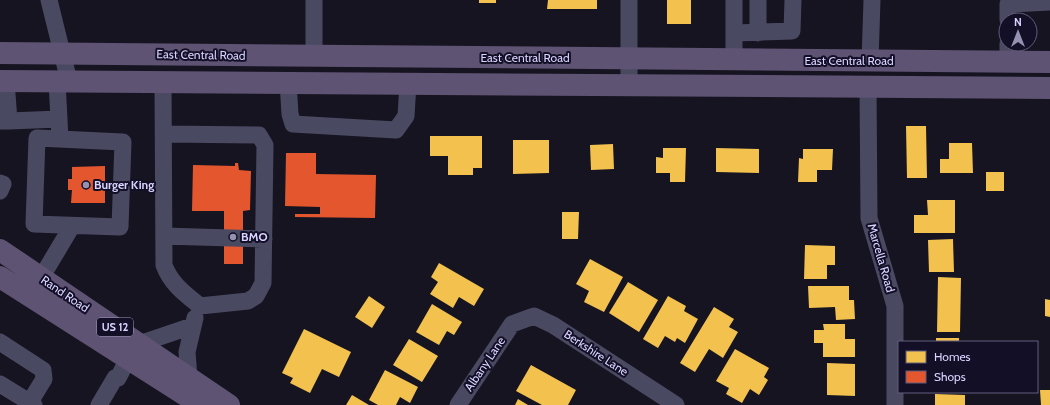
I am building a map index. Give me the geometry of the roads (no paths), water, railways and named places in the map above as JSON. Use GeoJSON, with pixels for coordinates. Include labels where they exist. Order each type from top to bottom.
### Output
{"type":"FeatureCollection","features":[{"type":"Feature","properties":{"kind":"main road","name":"East Central Road"},"geometry":{"type":"LineString","coordinates":[[0,53],[870,61],[1008,53],[1050,62]]}},
{"type":"Feature","properties":{"kind":"main road","name":"East Central Road"},"geometry":{"type":"LineString","coordinates":[[3,81],[1050,88]]}},
{"type":"Feature","properties":{"kind":"main road","name":"Rand Road"},"geometry":{"type":"LineString","coordinates":[[0,250],[41,278],[201,405]]}},
{"type":"Feature","properties":{"kind":"main road","name":"Rand Road"},"geometry":{"type":"LineString","coordinates":[[0,277],[133,351],[189,378],[229,405]]}},
{"type":"Feature","properties":{"kind":"street"},"geometry":{"type":"LineString","coordinates":[[49,0],[61,54],[63,81],[58,119],[60,139]]}},
{"type":"Feature","properties":{"kind":"street"},"geometry":{"type":"LineString","coordinates":[[314,0],[314,57]]}},
{"type":"Feature","properties":{"kind":"street"},"geometry":{"type":"LineString","coordinates":[[628,85],[629,0]]}},
{"type":"Feature","properties":{"kind":"street"},"geometry":{"type":"LineString","coordinates":[[734,0],[734,60]]}},
{"type":"Feature","properties":{"kind":"street"},"geometry":{"type":"LineString","coordinates":[[758,0],[758,33]]}},
{"type":"Feature","properties":{"kind":"street"},"geometry":{"type":"LineString","coordinates":[[735,33],[792,31],[793,0]]}},
{"type":"Feature","properties":{"kind":"street"},"geometry":{"type":"LineString","coordinates":[[870,61],[872,0]]}},
{"type":"Feature","properties":{"kind":"street"},"geometry":{"type":"LineString","coordinates":[[1008,8],[1043,1]]}},
{"type":"Feature","properties":{"kind":"street"},"geometry":{"type":"LineString","coordinates":[[3,81],[4,121],[58,119]]}},
{"type":"Feature","properties":{"kind":"street"},"geometry":{"type":"LineString","coordinates":[[163,82],[164,265],[168,277],[176,287],[200,306],[248,300],[256,296],[263,283],[265,145],[263,139],[258,135],[164,134]]}},
{"type":"Feature","properties":{"kind":"street"},"geometry":{"type":"LineString","coordinates":[[288,82],[290,114],[293,124],[396,130],[406,116],[408,83]]}},
{"type":"Feature","properties":{"kind":"street","name":"Marcella Road"},"geometry":{"type":"LineString","coordinates":[[868,86],[869,218],[895,306],[895,405]]}},
{"type":"Feature","properties":{"kind":"street"},"geometry":{"type":"LineString","coordinates":[[38,138],[60,139],[123,142],[120,227],[34,224],[38,138]]}},
{"type":"Feature","properties":{"kind":"street"},"geometry":{"type":"LineString","coordinates":[[0,184],[3,184],[0,191]]}},
{"type":"Feature","properties":{"kind":"street"},"geometry":{"type":"LineString","coordinates":[[41,278],[72,226]]}},
{"type":"Feature","properties":{"kind":"street"},"geometry":{"type":"LineString","coordinates":[[164,236],[264,239]]}},
{"type":"Feature","properties":{"kind":"street"},"geometry":{"type":"LineString","coordinates":[[189,378],[187,352],[192,326],[200,306]]}},
{"type":"Feature","properties":{"kind":"street","name":"Berkshire Lane"},"geometry":{"type":"LineString","coordinates":[[512,324],[534,316],[553,325],[676,405]]}},
{"type":"Feature","properties":{"kind":"street","name":"Albany Lane"},"geometry":{"type":"LineString","coordinates":[[458,405],[512,324]]}},
{"type":"Feature","properties":{"kind":"street"},"geometry":{"type":"LineString","coordinates":[[99,405],[115,378],[118,378],[133,351],[192,326]]}},
{"type":"Feature","properties":{"kind":"street"},"geometry":{"type":"LineString","coordinates":[[0,342],[43,370],[44,379],[32,404],[0,384]]}},
{"type":"Feature","properties":{"kind":"place","name":"Burger King"},"geometry":{"type":"Point","coordinates":[86,185]}},
{"type":"Feature","properties":{"kind":"place","name":"BMO"},"geometry":{"type":"Point","coordinates":[233,237]}}]}
